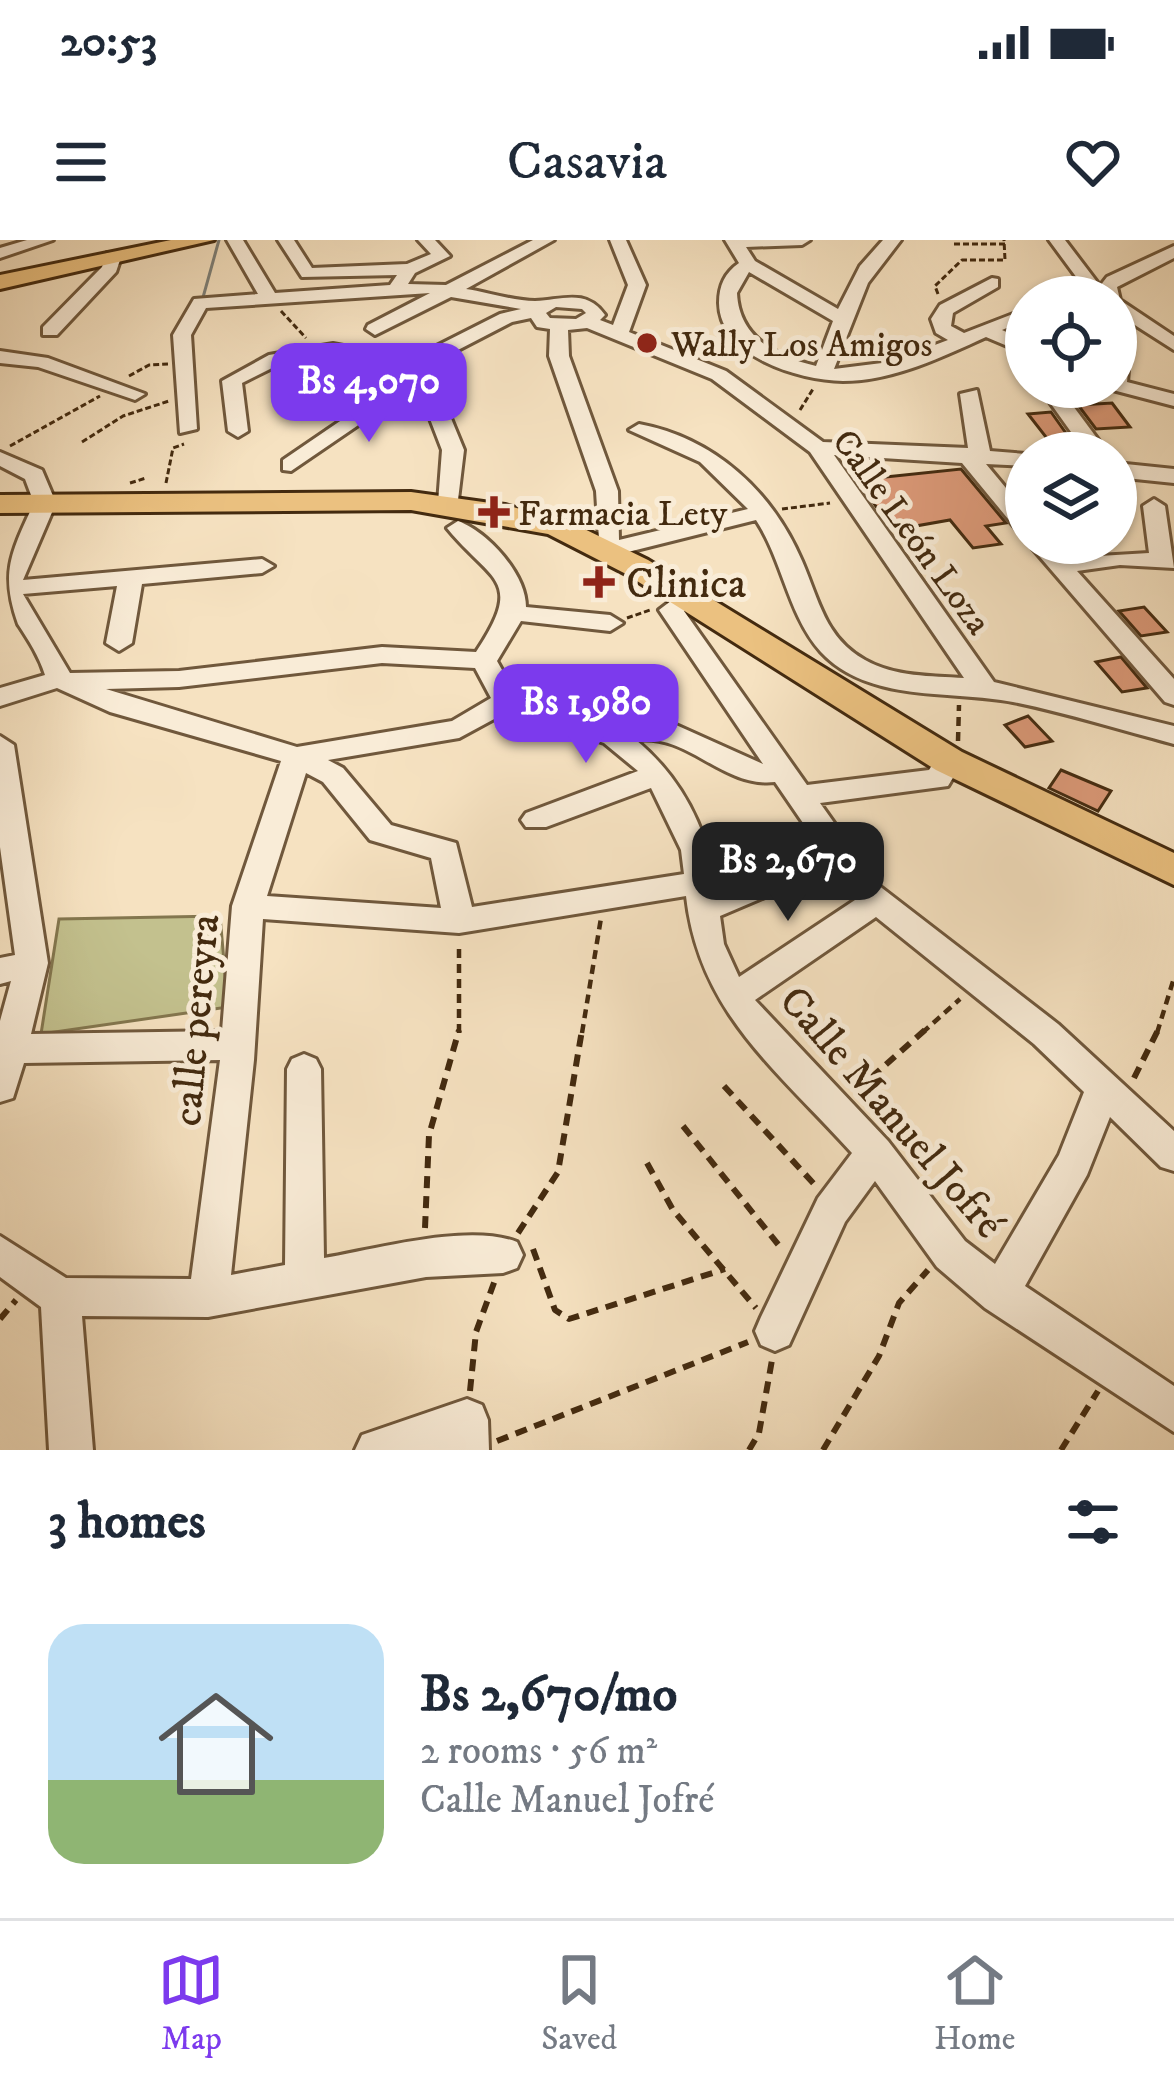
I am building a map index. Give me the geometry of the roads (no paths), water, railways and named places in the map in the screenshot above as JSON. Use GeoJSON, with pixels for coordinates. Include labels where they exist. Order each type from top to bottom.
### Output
{"type":"FeatureCollection","features":[{"type":"Feature","properties":{"kind":"main road"},"geometry":{"type":"LineString","coordinates":[[0,282],[200,240]]}},
{"type":"Feature","properties":{"kind":"main road"},"geometry":{"type":"LineString","coordinates":[[0,504],[155,504],[453,516],[560,528],[608,550],[677,604],[949,761],[1174,870]]}},
{"type":"Feature","properties":{"kind":"street"},"geometry":{"type":"LineString","coordinates":[[0,253],[45,240]]}},
{"type":"Feature","properties":{"kind":"street"},"geometry":{"type":"LineString","coordinates":[[235,240],[270,299]]}},
{"type":"Feature","properties":{"kind":"street"},"geometry":{"type":"LineString","coordinates":[[286,240],[297,263],[308,273],[409,269],[442,256],[426,240]]}},
{"type":"Feature","properties":{"kind":"street"},"geometry":{"type":"LineString","coordinates":[[375,329],[546,240]]}},
{"type":"Feature","properties":{"kind":"street"},"geometry":{"type":"LineString","coordinates":[[537,309],[538,320],[559,326],[630,292],[637,285],[635,271],[618,240]]}},
{"type":"Feature","properties":{"kind":"street"},"geometry":{"type":"LineString","coordinates":[[823,373],[876,256],[893,240]]}},
{"type":"Feature","properties":{"kind":"street"},"geometry":{"type":"LineString","coordinates":[[1057,240],[1081,276]]}},
{"type":"Feature","properties":{"kind":"street"},"geometry":{"type":"LineString","coordinates":[[734,241],[748,265],[846,321]]}},
{"type":"Feature","properties":{"kind":"street"},"geometry":{"type":"LineString","coordinates":[[734,241],[791,241]]}},
{"type":"Feature","properties":{"kind":"street"},"geometry":{"type":"LineString","coordinates":[[1124,276],[1173,253]]}},
{"type":"Feature","properties":{"kind":"street"},"geometry":{"type":"LineString","coordinates":[[50,331],[110,268],[113,257]]}},
{"type":"Feature","properties":{"kind":"street"},"geometry":{"type":"LineString","coordinates":[[748,265],[730,281],[726,312],[731,327],[775,358],[823,373],[861,374],[963,341],[1005,321]]}},
{"type":"Feature","properties":{"kind":"street"},"geometry":{"type":"LineString","coordinates":[[398,289],[409,269]]}},
{"type":"Feature","properties":{"kind":"street"},"geometry":{"type":"LineString","coordinates":[[963,341],[939,322],[946,309],[992,283]]}},
{"type":"Feature","properties":{"kind":"street"},"geometry":{"type":"LineString","coordinates":[[235,397],[187,412],[182,335],[200,303],[398,289],[454,290],[537,309]]}},
{"type":"Feature","properties":{"kind":"street"},"geometry":{"type":"LineString","coordinates":[[619,335],[634,296],[630,292]]}},
{"type":"Feature","properties":{"kind":"street"},"geometry":{"type":"LineString","coordinates":[[291,465],[420,369],[432,352],[517,314],[562,300],[588,313]]}},
{"type":"Feature","properties":{"kind":"street","name":"Calle León Loza"},"geometry":{"type":"LineString","coordinates":[[588,313],[619,335],[718,375],[818,448],[971,688]]}},
{"type":"Feature","properties":{"kind":"street"},"geometry":{"type":"LineString","coordinates":[[1137,319],[1174,344]]}},
{"type":"Feature","properties":{"kind":"street"},"geometry":{"type":"LineString","coordinates":[[559,326],[559,356],[607,491],[608,550],[761,512]]}},
{"type":"Feature","properties":{"kind":"street"},"geometry":{"type":"LineString","coordinates":[[983,329],[1005,339]]}},
{"type":"Feature","properties":{"kind":"street"},"geometry":{"type":"LineString","coordinates":[[238,431],[232,381],[238,376],[326,351],[420,369]]}},
{"type":"Feature","properties":{"kind":"street"},"geometry":{"type":"LineString","coordinates":[[326,351],[322,378],[358,418]]}},
{"type":"Feature","properties":{"kind":"street"},"geometry":{"type":"LineString","coordinates":[[0,357],[52,365],[135,394]]}},
{"type":"Feature","properties":{"kind":"street"},"geometry":{"type":"LineString","coordinates":[[420,369],[452,450],[453,516],[503,575],[515,598],[513,613],[484,661]]}},
{"type":"Feature","properties":{"kind":"street"},"geometry":{"type":"LineString","coordinates":[[1137,390],[1174,400]]}},
{"type":"Feature","properties":{"kind":"street"},"geometry":{"type":"LineString","coordinates":[[970,394],[973,454],[1005,497]]}},
{"type":"Feature","properties":{"kind":"street"},"geometry":{"type":"LineString","coordinates":[[639,430],[697,450],[761,512],[788,552],[812,624],[839,655],[881,678],[971,688],[1174,735]]}},
{"type":"Feature","properties":{"kind":"street"},"geometry":{"type":"LineString","coordinates":[[818,448],[1005,458]]}},
{"type":"Feature","properties":{"kind":"street"},"geometry":{"type":"LineString","coordinates":[[0,455],[34,475],[45,503],[3,589]]}},
{"type":"Feature","properties":{"kind":"street"},"geometry":{"type":"LineString","coordinates":[[1137,472],[1174,476]]}},
{"type":"Feature","properties":{"kind":"street"},"geometry":{"type":"LineString","coordinates":[[1059,566],[1120,558],[1168,560],[1154,506]]}},
{"type":"Feature","properties":{"kind":"street"},"geometry":{"type":"LineString","coordinates":[[691,532],[702,556]]}},
{"type":"Feature","properties":{"kind":"street"},"geometry":{"type":"LineString","coordinates":[[3,589],[262,566]]}},
{"type":"Feature","properties":{"kind":"street"},"geometry":{"type":"LineString","coordinates":[[1059,566],[1174,696],[1142,708],[1130,724]]}},
{"type":"Feature","properties":{"kind":"street"},"geometry":{"type":"LineString","coordinates":[[118,643],[131,577]]}},
{"type":"Feature","properties":{"kind":"street"},"geometry":{"type":"LineString","coordinates":[[3,589],[53,659],[59,679],[120,706],[297,756],[333,775],[381,833],[445,851],[459,921]]}},
{"type":"Feature","properties":{"kind":"street"},"geometry":{"type":"LineString","coordinates":[[677,604],[790,784],[875,901],[1014,1007],[1174,1155]]}},
{"type":"Feature","properties":{"kind":"street"},"geometry":{"type":"LineString","coordinates":[[513,613],[610,623]]}},
{"type":"Feature","properties":{"kind":"street"},"geometry":{"type":"LineString","coordinates":[[0,698],[59,679],[126,681],[382,656],[484,661]]}},
{"type":"Feature","properties":{"kind":"street"},"geometry":{"type":"LineString","coordinates":[[297,756],[459,729],[506,701],[484,661]]}},
{"type":"Feature","properties":{"kind":"street","name":"Calle Manuel Jofré"},"geometry":{"type":"LineString","coordinates":[[506,701],[614,737],[659,774],[696,850],[698,897],[713,963],[732,997],[875,1152],[951,1254],[999,1294],[1174,1411]]}},
{"type":"Feature","properties":{"kind":"street","name":"Calle Manuel Jofré"},"geometry":{"type":"LineString","coordinates":[[614,737],[665,729],[750,772],[790,784],[897,788],[938,779],[949,761]]}},
{"type":"Feature","properties":{"kind":"street"},"geometry":{"type":"LineString","coordinates":[[0,745],[16,967],[10,1049],[0,1087]]}},
{"type":"Feature","properties":{"kind":"street","name":"calle pereyra"},"geometry":{"type":"LineString","coordinates":[[208,1298],[248,906],[297,756]]}},
{"type":"Feature","properties":{"kind":"street"},"geometry":{"type":"LineString","coordinates":[[536,820],[659,774]]}},
{"type":"Feature","properties":{"kind":"street"},"geometry":{"type":"LineString","coordinates":[[248,906],[459,921],[599,901],[666,884],[698,897],[768,883],[832,842]]}},
{"type":"Feature","properties":{"kind":"street"},"geometry":{"type":"LineString","coordinates":[[732,997],[769,977],[875,901]]}},
{"type":"Feature","properties":{"kind":"street"},"geometry":{"type":"LineString","coordinates":[[10,1049],[237,1045]]}},
{"type":"Feature","properties":{"kind":"street"},"geometry":{"type":"LineString","coordinates":[[304,1069],[305,1278]]}},
{"type":"Feature","properties":{"kind":"street"},"geometry":{"type":"LineString","coordinates":[[999,1294],[1109,1092]]}},
{"type":"Feature","properties":{"kind":"street"},"geometry":{"type":"LineString","coordinates":[[775,1331],[831,1210],[875,1152]]}},
{"type":"Feature","properties":{"kind":"street"},"geometry":{"type":"LineString","coordinates":[[0,1254],[60,1297],[208,1298],[512,1242]]}},
{"type":"Feature","properties":{"kind":"street"},"geometry":{"type":"LineString","coordinates":[[60,1297],[71,1450]]}},
{"type":"Feature","properties":{"kind":"street"},"geometry":{"type":"LineString","coordinates":[[377,1450],[477,1437]]}},
{"type":"Feature","properties":{"kind":"waterway"},"geometry":{"type":"LineString","coordinates":[[202,301],[219,240]]}},
{"type":"Feature","properties":{"kind":"place","name":"Wally Los Amigos"},"geometry":{"type":"Point","coordinates":[647,343]}},
{"type":"Feature","properties":{"kind":"place","name":"Farmacia Lety"},"geometry":{"type":"Point","coordinates":[494,512]}},
{"type":"Feature","properties":{"kind":"place","name":"Clinica"},"geometry":{"type":"Point","coordinates":[599,582]}}]}
